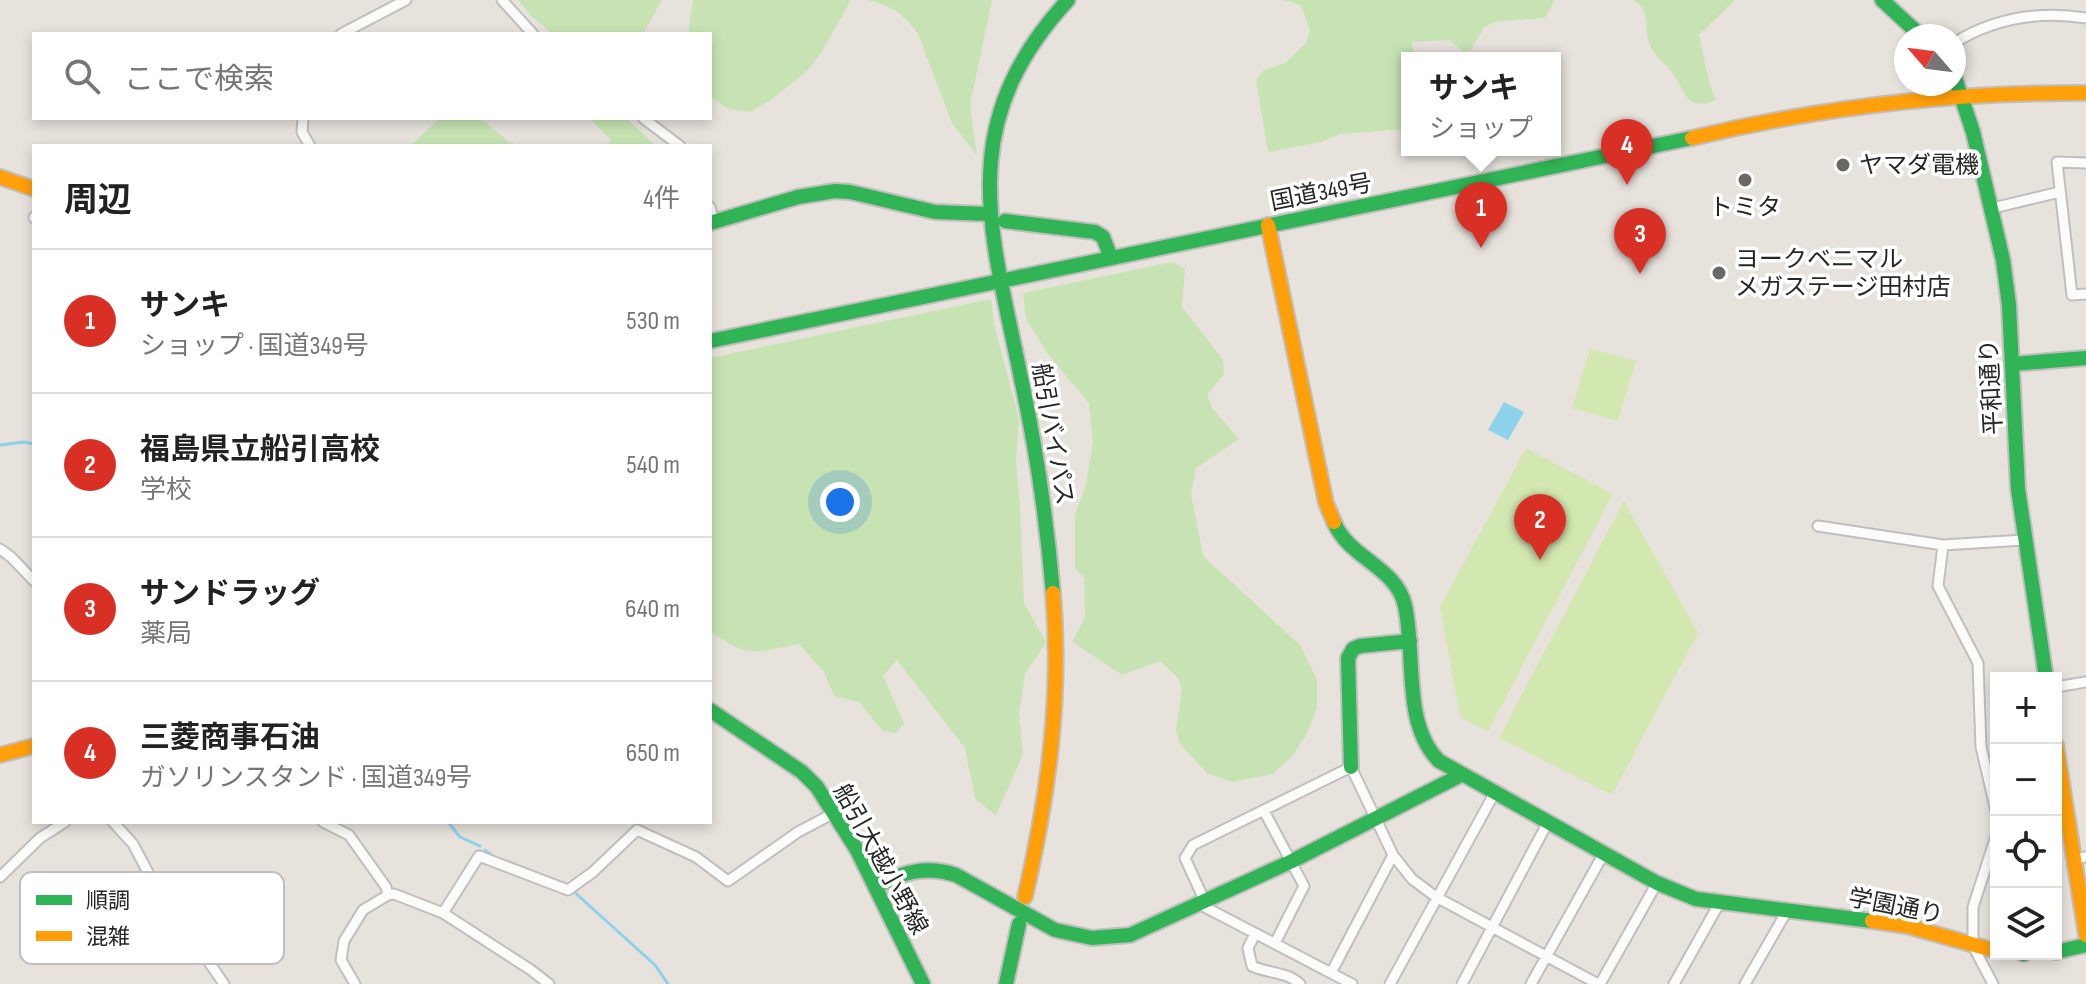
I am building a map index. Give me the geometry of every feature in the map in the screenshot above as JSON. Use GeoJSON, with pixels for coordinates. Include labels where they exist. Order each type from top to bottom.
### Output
{"type":"FeatureCollection","features":[{"type":"Feature","properties":{"kind":"main road","name":"船引バイパス"},"geometry":{"type":"LineString","coordinates":[[1025,897],[1044,806],[1051,742],[1056,653],[1052,568],[1044,496],[988,214],[988,168],[997,121],[1010,84],[1037,36],[1068,0]]}},
{"type":"Feature","properties":{"kind":"main road"},"geometry":{"type":"LineString","coordinates":[[1882,0],[1908,24]]}},
{"type":"Feature","properties":{"kind":"main road","name":"国道349号"},"geometry":{"type":"LineString","coordinates":[[712,341],[1792,116],[1962,97],[2086,93]]}},
{"type":"Feature","properties":{"kind":"main road","name":"平和通り"},"geometry":{"type":"LineString","coordinates":[[1962,97],[1993,208],[2009,305],[2016,463],[2024,540],[2045,672]]}},
{"type":"Feature","properties":{"kind":"main road"},"geometry":{"type":"LineString","coordinates":[[0,177],[32,188]]}},
{"type":"Feature","properties":{"kind":"main road"},"geometry":{"type":"LineString","coordinates":[[712,217],[835,191],[935,212],[988,214]]}},
{"type":"Feature","properties":{"kind":"main road"},"geometry":{"type":"LineString","coordinates":[[1005,221],[1095,232],[1103,237],[1111,258]]}},
{"type":"Feature","properties":{"kind":"main road","name":"学園通り"},"geometry":{"type":"LineString","coordinates":[[1268,225],[1326,503],[1337,531],[1360,555],[1389,576],[1399,589],[1408,618],[1416,717],[1428,750],[1439,761],[1494,794],[1657,883],[1696,899],[1907,926],[1990,950]]}},
{"type":"Feature","properties":{"kind":"main road"},"geometry":{"type":"LineString","coordinates":[[2012,364],[2086,358]]}},
{"type":"Feature","properties":{"kind":"main road"},"geometry":{"type":"LineString","coordinates":[[1351,767],[1348,658],[1353,649],[1360,646],[1410,641]]}},
{"type":"Feature","properties":{"kind":"main road","name":"船引大越小野線"},"geometry":{"type":"LineString","coordinates":[[712,711],[802,772],[817,787],[875,887],[923,984]]}},
{"type":"Feature","properties":{"kind":"main road"},"geometry":{"type":"LineString","coordinates":[[0,755],[32,747]]}},
{"type":"Feature","properties":{"kind":"main road"},"geometry":{"type":"LineString","coordinates":[[2062,773],[2080,858],[2086,935]]}},
{"type":"Feature","properties":{"kind":"main road"},"geometry":{"type":"LineString","coordinates":[[875,887],[912,869],[944,870],[1055,930],[1092,938],[1130,935],[1290,862],[1461,775]]}},
{"type":"Feature","properties":{"kind":"main road"},"geometry":{"type":"LineString","coordinates":[[1006,984],[1019,924]]}},
{"type":"Feature","properties":{"kind":"main road"},"geometry":{"type":"LineString","coordinates":[[2062,951],[2086,945]]}},
{"type":"Feature","properties":{"kind":"street"},"geometry":{"type":"LineString","coordinates":[[345,32],[406,0]]}},
{"type":"Feature","properties":{"kind":"street"},"geometry":{"type":"LineString","coordinates":[[502,0],[531,32]]}},
{"type":"Feature","properties":{"kind":"street"},"geometry":{"type":"LineString","coordinates":[[1966,37],[1991,25],[2023,16],[2047,14],[2086,18]]}},
{"type":"Feature","properties":{"kind":"street"},"geometry":{"type":"LineString","coordinates":[[303,120],[302,132],[309,144]]}},
{"type":"Feature","properties":{"kind":"street"},"geometry":{"type":"LineString","coordinates":[[646,120],[677,144]]}},
{"type":"Feature","properties":{"kind":"street"},"geometry":{"type":"LineString","coordinates":[[2086,163],[2057,162],[2072,295],[2086,294]]}},
{"type":"Feature","properties":{"kind":"street"},"geometry":{"type":"LineString","coordinates":[[1993,208],[2060,192]]}},
{"type":"Feature","properties":{"kind":"street"},"geometry":{"type":"LineString","coordinates":[[1818,526],[1943,545],[2024,540]]}},
{"type":"Feature","properties":{"kind":"street"},"geometry":{"type":"LineString","coordinates":[[1943,545],[1938,586],[1978,663],[1981,747],[1990,785]]}},
{"type":"Feature","properties":{"kind":"street"},"geometry":{"type":"LineString","coordinates":[[0,549],[32,579]]}},
{"type":"Feature","properties":{"kind":"street"},"geometry":{"type":"LineString","coordinates":[[2062,686],[2086,682]]}},
{"type":"Feature","properties":{"kind":"street"},"geometry":{"type":"LineString","coordinates":[[1352,984],[1202,903],[1188,869],[1187,851],[1193,845],[1351,767],[1393,855],[1412,879],[1436,897],[1599,984],[1657,883]]}},
{"type":"Feature","properties":{"kind":"street"},"geometry":{"type":"LineString","coordinates":[[1390,984],[1494,794]]}},
{"type":"Feature","properties":{"kind":"street"},"geometry":{"type":"LineString","coordinates":[[1264,811],[1304,886],[1275,943]]}},
{"type":"Feature","properties":{"kind":"street"},"geometry":{"type":"LineString","coordinates":[[443,913],[479,856],[568,890],[593,872],[637,830],[696,857],[728,881],[798,832],[834,813]]}},
{"type":"Feature","properties":{"kind":"street"},"geometry":{"type":"LineString","coordinates":[[1462,984],[1548,822]]}},
{"type":"Feature","properties":{"kind":"street"},"geometry":{"type":"LineString","coordinates":[[0,877],[40,838],[62,824]]}},
{"type":"Feature","properties":{"kind":"street"},"geometry":{"type":"LineString","coordinates":[[115,824],[133,844],[148,872]]}},
{"type":"Feature","properties":{"kind":"street"},"geometry":{"type":"LineString","coordinates":[[327,824],[349,835],[386,887],[388,895]]}},
{"type":"Feature","properties":{"kind":"street"},"geometry":{"type":"LineString","coordinates":[[1531,984],[1604,853]]}},
{"type":"Feature","properties":{"kind":"street"},"geometry":{"type":"LineString","coordinates":[[1331,973],[1393,855]]}},
{"type":"Feature","properties":{"kind":"street"},"geometry":{"type":"LineString","coordinates":[[1990,855],[1973,907],[1973,946],[1993,984]]}},
{"type":"Feature","properties":{"kind":"street"},"geometry":{"type":"LineString","coordinates":[[355,984],[341,960],[344,941],[363,910],[388,895],[408,898],[443,913],[549,984]]}},
{"type":"Feature","properties":{"kind":"street"},"geometry":{"type":"LineString","coordinates":[[1674,984],[1720,902]]}},
{"type":"Feature","properties":{"kind":"street"},"geometry":{"type":"LineString","coordinates":[[1745,984],[1788,909]]}},
{"type":"Feature","properties":{"kind":"street"},"geometry":{"type":"LineString","coordinates":[[1255,934],[1248,948],[1252,966],[1287,974],[1300,984]]}},
{"type":"Feature","properties":{"kind":"street"},"geometry":{"type":"LineString","coordinates":[[210,964],[224,984]]}},
{"type":"Feature","properties":{"kind":"green space"},"geometry":{"type":"Polygon","coordinates":[[[518,0],[662,0],[644,32],[551,32],[518,0]]]}},
{"type":"Feature","properties":{"kind":"green space"},"geometry":{"type":"Polygon","coordinates":[[[693,0],[851,0],[821,53],[807,71],[750,112],[729,109],[712,98],[712,32],[688,32],[693,0]]]}},
{"type":"Feature","properties":{"kind":"green space"},"geometry":{"type":"Polygon","coordinates":[[[867,0],[992,0],[970,105],[977,155],[952,123],[918,34],[896,11],[867,0]]]}},
{"type":"Feature","properties":{"kind":"green space"},"geometry":{"type":"Polygon","coordinates":[[[1279,0],[1555,0],[1545,18],[1499,21],[1484,27],[1471,50],[1464,52],[1449,40],[1412,42],[1413,52],[1401,52],[1401,129],[1340,134],[1321,142],[1268,152],[1256,80],[1264,70],[1284,64],[1306,43],[1310,30],[1301,6],[1279,0]]]}},
{"type":"Feature","properties":{"kind":"green space"},"geometry":{"type":"Polygon","coordinates":[[[1633,0],[1735,0],[1699,35],[1716,100],[1699,104],[1689,100],[1674,75],[1652,49],[1645,14],[1633,0]]]}},
{"type":"Feature","properties":{"kind":"green space"},"geometry":{"type":"Polygon","coordinates":[[[438,120],[482,120],[514,144],[412,144],[438,120]]]}},
{"type":"Feature","properties":{"kind":"green space"},"geometry":{"type":"Polygon","coordinates":[[[591,120],[628,120],[654,144],[608,144],[611,140],[591,120]]]}},
{"type":"Feature","properties":{"kind":"green space"},"geometry":{"type":"Polygon","coordinates":[[[1173,262],[1185,269],[1182,307],[1223,360],[1224,374],[1207,395],[1212,408],[1239,439],[1196,468],[1191,494],[1203,556],[1300,645],[1317,680],[1317,708],[1307,733],[1292,757],[1272,774],[1232,782],[1207,773],[1180,744],[1176,730],[1182,690],[1178,678],[1160,661],[1122,675],[1072,642],[1085,617],[1084,578],[1075,568],[1075,515],[1086,484],[1093,443],[1089,403],[1047,353],[1026,318],[1023,293],[1173,262]]]}},
{"type":"Feature","properties":{"kind":"green space"},"geometry":{"type":"Polygon","coordinates":[[[991,299],[994,324],[1019,419],[1016,461],[1024,603],[1046,642],[1025,674],[1019,714],[1023,754],[996,816],[975,798],[965,748],[897,660],[883,676],[904,723],[896,733],[883,731],[859,702],[834,696],[824,672],[799,644],[743,650],[712,632],[712,358],[991,299]]]}},
{"type":"Feature","properties":{"kind":"green space"},"geometry":{"type":"Polygon","coordinates":[[[1590,349],[1636,361],[1618,421],[1572,408],[1590,349]]]}},
{"type":"Feature","properties":{"kind":"green space"},"geometry":{"type":"Polygon","coordinates":[[[1526,448],[1613,494],[1488,731],[1460,717],[1440,607],[1526,448]]]}},
{"type":"Feature","properties":{"kind":"green space"},"geometry":{"type":"Polygon","coordinates":[[[1624,501],[1698,633],[1612,795],[1499,738],[1624,501]]]}},
{"type":"Feature","properties":{"kind":"water"},"geometry":{"type":"Polygon","coordinates":[[[1504,402],[1524,412],[1508,440],[1488,430],[1504,402]]]}},
{"type":"Feature","properties":{"kind":"waterway"},"geometry":{"type":"LineString","coordinates":[[0,445],[32,444]]}},
{"type":"Feature","properties":{"kind":"waterway"},"geometry":{"type":"LineString","coordinates":[[450,824],[460,837],[480,846]]}},
{"type":"Feature","properties":{"kind":"waterway"},"geometry":{"type":"LineString","coordinates":[[485,850],[495,858]]}},
{"type":"Feature","properties":{"kind":"waterway"},"geometry":{"type":"LineString","coordinates":[[510,863],[566,885]]}},
{"type":"Feature","properties":{"kind":"waterway"},"geometry":{"type":"LineString","coordinates":[[572,890],[655,965],[668,984]]}},
{"type":"Feature","properties":{"kind":"traffic: fast"},"geometry":{"type":"LineString","coordinates":[[1053,593],[1037,462],[1000,278],[990,183],[994,137],[1007,92],[1031,47],[1068,0]]}},
{"type":"Feature","properties":{"kind":"traffic: fast"},"geometry":{"type":"LineString","coordinates":[[1882,0],[1908,24]]}},
{"type":"Feature","properties":{"kind":"traffic: fast"},"geometry":{"type":"LineString","coordinates":[[1961,96],[1973,132],[2003,260],[2009,305],[2018,489],[2045,672]]}},
{"type":"Feature","properties":{"kind":"traffic: fast"},"geometry":{"type":"LineString","coordinates":[[712,341],[1692,138]]}},
{"type":"Feature","properties":{"kind":"traffic: fast"},"geometry":{"type":"LineString","coordinates":[[712,222],[798,197],[835,191],[935,212],[988,214]]}},
{"type":"Feature","properties":{"kind":"traffic: fast"},"geometry":{"type":"LineString","coordinates":[[1005,221],[1095,232],[1103,237],[1111,258]]}},
{"type":"Feature","properties":{"kind":"traffic: fast"},"geometry":{"type":"LineString","coordinates":[[2012,364],[2086,358]]}},
{"type":"Feature","properties":{"kind":"traffic: fast"},"geometry":{"type":"LineString","coordinates":[[1334,522],[1350,545],[1383,572],[1400,593],[1408,625],[1415,708],[1427,746],[1439,761],[1657,883],[1696,899],[1872,921]]}},
{"type":"Feature","properties":{"kind":"traffic: fast"},"geometry":{"type":"LineString","coordinates":[[1351,767],[1348,658],[1353,649],[1360,646],[1410,641]]}},
{"type":"Feature","properties":{"kind":"traffic: fast"},"geometry":{"type":"LineString","coordinates":[[712,711],[802,772],[817,787],[857,850],[923,984]]}},
{"type":"Feature","properties":{"kind":"traffic: fast"},"geometry":{"type":"LineString","coordinates":[[875,887],[914,872],[945,872],[956,875],[1055,930],[1092,938],[1130,935],[1290,862],[1461,775]]}},
{"type":"Feature","properties":{"kind":"traffic: fast"},"geometry":{"type":"LineString","coordinates":[[1006,984],[1019,924]]}},
{"type":"Feature","properties":{"kind":"traffic: fast"},"geometry":{"type":"LineString","coordinates":[[2062,951],[2086,945]]}},
{"type":"Feature","properties":{"kind":"traffic: slow"},"geometry":{"type":"LineString","coordinates":[[1692,138],[1789,118],[1888,104],[1986,95],[2086,93]]}},
{"type":"Feature","properties":{"kind":"traffic: slow"},"geometry":{"type":"LineString","coordinates":[[0,177],[32,188]]}},
{"type":"Feature","properties":{"kind":"traffic: slow"},"geometry":{"type":"LineString","coordinates":[[1268,225],[1326,503],[1334,522]]}},
{"type":"Feature","properties":{"kind":"traffic: slow"},"geometry":{"type":"LineString","coordinates":[[1025,897],[1051,746],[1056,670],[1053,593]]}},
{"type":"Feature","properties":{"kind":"traffic: slow"},"geometry":{"type":"LineString","coordinates":[[0,755],[32,747]]}},
{"type":"Feature","properties":{"kind":"traffic: slow"},"geometry":{"type":"LineString","coordinates":[[2062,783],[2086,935]]}},
{"type":"Feature","properties":{"kind":"traffic: slow"},"geometry":{"type":"LineString","coordinates":[[1872,921],[1907,926],[1990,949]]}},
{"type":"Feature","properties":{"kind":"place","name":"ヤマダ電機"},"geometry":{"type":"Point","coordinates":[1843,165]}},
{"type":"Feature","properties":{"kind":"place","name":"トミタ"},"geometry":{"type":"Point","coordinates":[1745,180]}},
{"type":"Feature","properties":{"kind":"place","name":"三菱商事石油"},"geometry":{"type":"Point","coordinates":[1627,185]}},
{"type":"Feature","properties":{"kind":"place","name":"サンキ"},"geometry":{"type":"Point","coordinates":[1481,248]}},
{"type":"Feature","properties":{"kind":"place","name":"ヨークベニマル メガステージ田村店"},"geometry":{"type":"Point","coordinates":[1719,273]}},
{"type":"Feature","properties":{"kind":"place","name":"サンドラッグ"},"geometry":{"type":"Point","coordinates":[1640,274]}},
{"type":"Feature","properties":{"kind":"place","name":"福島県立船引高校"},"geometry":{"type":"Point","coordinates":[1540,560]}}]}
